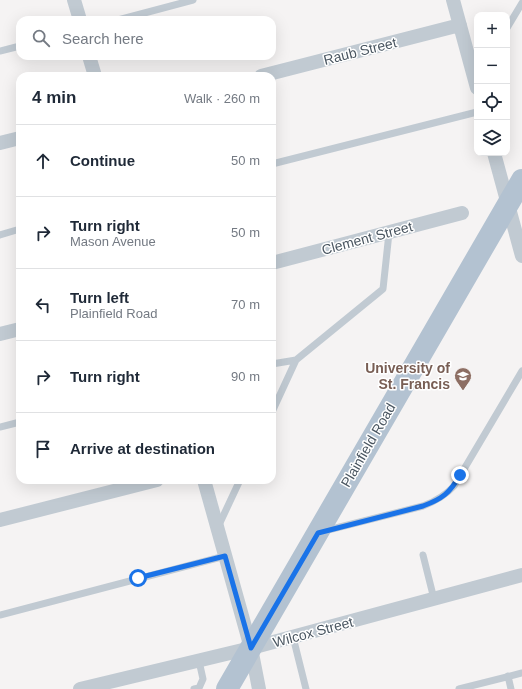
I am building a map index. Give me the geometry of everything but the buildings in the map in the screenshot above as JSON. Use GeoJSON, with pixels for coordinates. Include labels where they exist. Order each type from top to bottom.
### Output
{"type":"FeatureCollection","features":[{"type":"Feature","properties":{"kind":"main road","name":"Plainfield Road"},"geometry":{"type":"LineString","coordinates":[[227,689],[522,180]]}},
{"type":"Feature","properties":{"kind":"street"},"geometry":{"type":"LineString","coordinates":[[74,0],[79,16]]}},
{"type":"Feature","properties":{"kind":"street"},"geometry":{"type":"LineString","coordinates":[[453,0],[474,77]]}},
{"type":"Feature","properties":{"kind":"street","name":"Raub Street"},"geometry":{"type":"LineString","coordinates":[[276,72],[460,25]]}},
{"type":"Feature","properties":{"kind":"street"},"geometry":{"type":"LineString","coordinates":[[90,60],[94,72]]}},
{"type":"Feature","properties":{"kind":"street"},"geometry":{"type":"LineString","coordinates":[[0,143],[16,139]]}},
{"type":"Feature","properties":{"kind":"street"},"geometry":{"type":"LineString","coordinates":[[495,156],[522,256]]}},
{"type":"Feature","properties":{"kind":"street","name":"Clement Street"},"geometry":{"type":"LineString","coordinates":[[276,262],[462,213]]}},
{"type":"Feature","properties":{"kind":"street"},"geometry":{"type":"LineString","coordinates":[[0,334],[16,330]]}},
{"type":"Feature","properties":{"kind":"street"},"geometry":{"type":"LineString","coordinates":[[0,520],[141,484]]}},
{"type":"Feature","properties":{"kind":"street"},"geometry":{"type":"LineString","coordinates":[[205,484],[251,648],[258,689]]}},
{"type":"Feature","properties":{"kind":"street","name":"Wilcox Street"},"geometry":{"type":"LineString","coordinates":[[80,689],[251,648],[522,575]]}},
{"type":"Feature","properties":{"kind":"lane"},"geometry":{"type":"LineString","coordinates":[[133,16],[193,0]]}},
{"type":"Feature","properties":{"kind":"lane"},"geometry":{"type":"LineString","coordinates":[[510,23],[522,3]]}},
{"type":"Feature","properties":{"kind":"lane"},"geometry":{"type":"LineString","coordinates":[[0,51],[16,47]]}},
{"type":"Feature","properties":{"kind":"lane"},"geometry":{"type":"LineString","coordinates":[[276,163],[474,113]]}},
{"type":"Feature","properties":{"kind":"lane"},"geometry":{"type":"LineString","coordinates":[[0,235],[16,230]]}},
{"type":"Feature","properties":{"kind":"lane"},"geometry":{"type":"LineString","coordinates":[[276,403],[296,360],[383,289],[389,233]]}},
{"type":"Feature","properties":{"kind":"lane"},"geometry":{"type":"LineString","coordinates":[[276,363],[296,360]]}},
{"type":"Feature","properties":{"kind":"lane"},"geometry":{"type":"LineString","coordinates":[[318,533],[423,506],[436,501],[447,494],[454,486],[522,371]]}},
{"type":"Feature","properties":{"kind":"lane"},"geometry":{"type":"LineString","coordinates":[[0,427],[16,423]]}},
{"type":"Feature","properties":{"kind":"lane"},"geometry":{"type":"LineString","coordinates":[[218,529],[238,484]]}},
{"type":"Feature","properties":{"kind":"lane"},"geometry":{"type":"LineString","coordinates":[[423,555],[434,599]]}},
{"type":"Feature","properties":{"kind":"lane"},"geometry":{"type":"LineString","coordinates":[[0,614],[225,556]]}},
{"type":"Feature","properties":{"kind":"lane"},"geometry":{"type":"LineString","coordinates":[[293,637],[306,689]]}},
{"type":"Feature","properties":{"kind":"lane"},"geometry":{"type":"LineString","coordinates":[[194,689],[199,688],[203,679],[199,661]]}},
{"type":"Feature","properties":{"kind":"lane"},"geometry":{"type":"LineString","coordinates":[[459,689],[522,673]]}},
{"type":"Feature","properties":{"kind":"lane"},"geometry":{"type":"LineString","coordinates":[[508,676],[511,689]]}},
{"type":"Feature","properties":{"kind":"place","name":"University of St. Francis"},"geometry":{"type":"Point","coordinates":[463,391]}},
{"type":"Feature","properties":{"kind":"route"},"geometry":{"type":"LineString","coordinates":[[138,578],[225,556],[251,648],[318,533],[423,506],[436,501],[447,494],[454,486],[460,475]]}}]}
